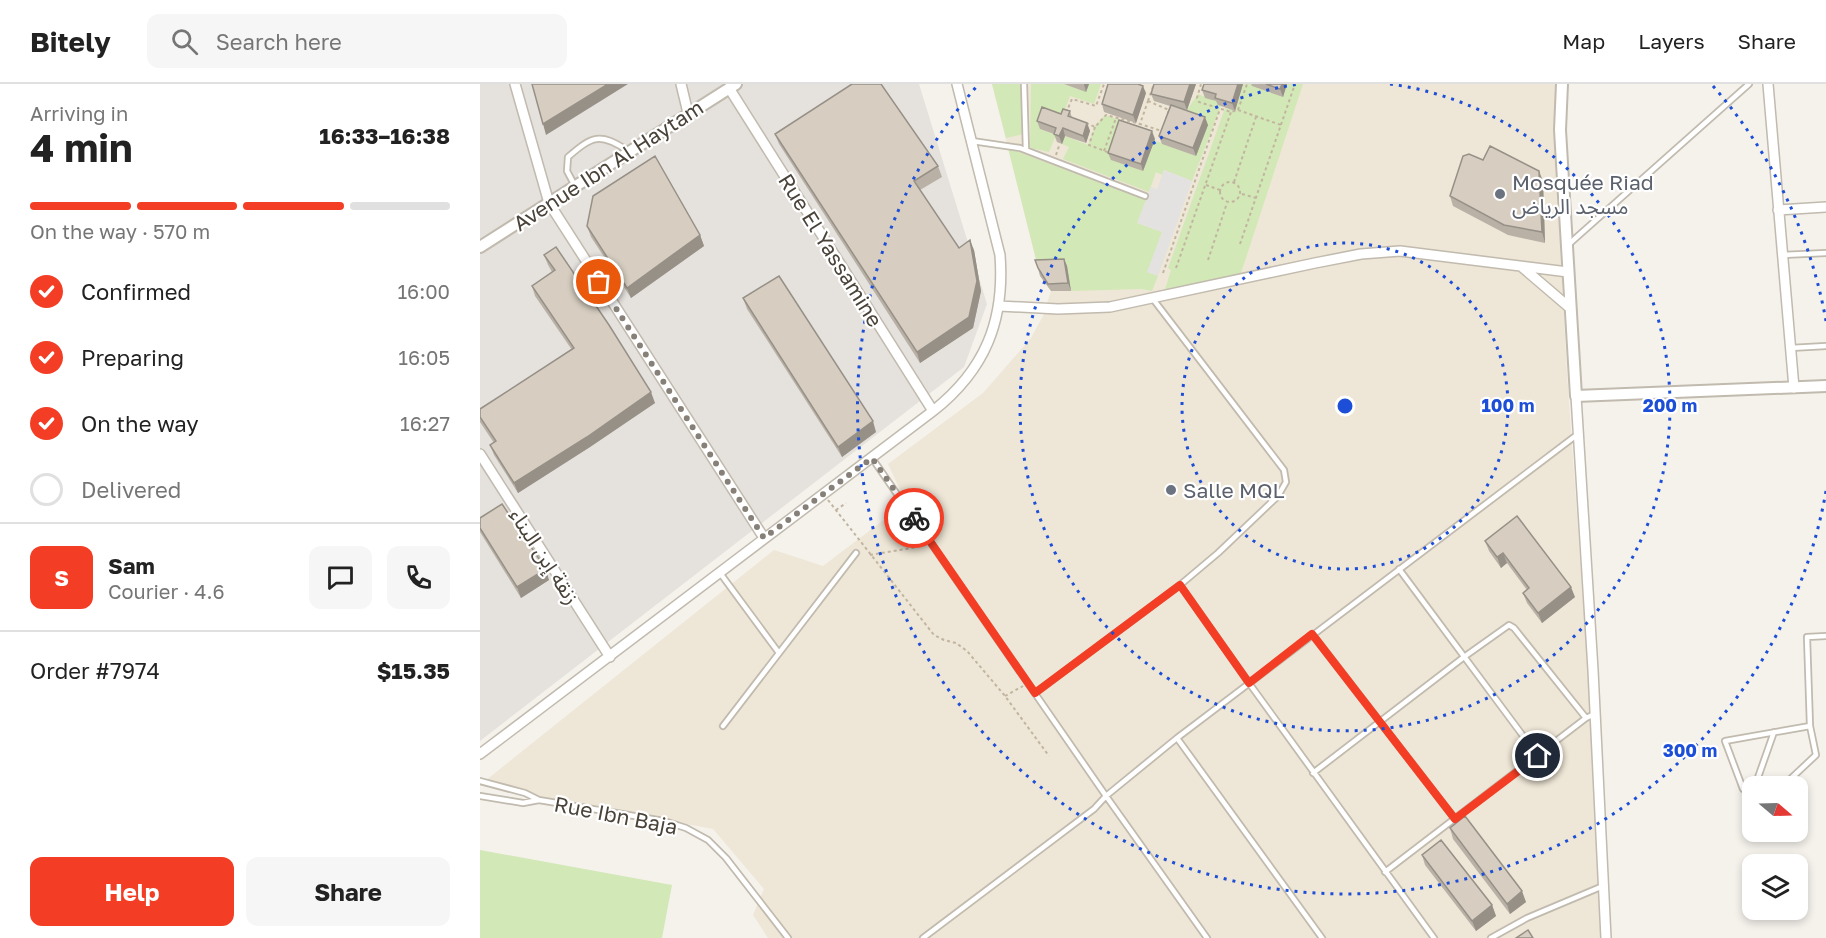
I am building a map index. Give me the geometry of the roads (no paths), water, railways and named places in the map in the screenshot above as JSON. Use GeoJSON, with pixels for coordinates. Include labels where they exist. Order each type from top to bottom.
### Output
{"type":"FeatureCollection","features":[{"type":"Feature","properties":{"kind":"street"},"geometry":{"type":"LineString","coordinates":[[515,84],[549,203],[764,538]]}},
{"type":"Feature","properties":{"kind":"street"},"geometry":{"type":"LineString","coordinates":[[681,84],[688,113]]}},
{"type":"Feature","properties":{"kind":"street"},"geometry":{"type":"LineString","coordinates":[[480,754],[933,411],[962,386],[975,369],[985,350],[999,306],[1002,292],[1000,255],[957,84]]}},
{"type":"Feature","properties":{"kind":"street"},"geometry":{"type":"LineString","coordinates":[[1562,84],[1560,120],[1578,434],[1590,716],[1606,938]]}},
{"type":"Feature","properties":{"kind":"street"},"geometry":{"type":"LineString","coordinates":[[1768,84],[1794,388]]}},
{"type":"Feature","properties":{"kind":"street","name":"Avenue Ibn Al Haytam"},"geometry":{"type":"LineString","coordinates":[[480,247],[732,86]]}},
{"type":"Feature","properties":{"kind":"street","name":"Rue El Yassamine"},"geometry":{"type":"LineString","coordinates":[[732,86],[933,411]]}},
{"type":"Feature","properties":{"kind":"street"},"geometry":{"type":"LineString","coordinates":[[1778,210],[1826,207]]}},
{"type":"Feature","properties":{"kind":"street"},"geometry":{"type":"LineString","coordinates":[[999,306],[1058,309],[1110,307],[1361,254],[1400,251],[1568,272]]}},
{"type":"Feature","properties":{"kind":"street"},"geometry":{"type":"LineString","coordinates":[[1522,267],[1570,308]]}},
{"type":"Feature","properties":{"kind":"street"},"geometry":{"type":"LineString","coordinates":[[1576,396],[1826,386]]}},
{"type":"Feature","properties":{"kind":"street","name":"زنقة إبن البناء"},"geometry":{"type":"LineString","coordinates":[[480,454],[610,657]]}},
{"type":"Feature","properties":{"kind":"lane"},"geometry":{"type":"LineString","coordinates":[[1024,84],[1026,150]]}},
{"type":"Feature","properties":{"kind":"lane"},"geometry":{"type":"LineString","coordinates":[[1566,246],[1749,84]]}},
{"type":"Feature","properties":{"kind":"lane"},"geometry":{"type":"LineString","coordinates":[[575,186],[567,171],[568,158],[584,144],[602,138],[613,141],[629,152]]}},
{"type":"Feature","properties":{"kind":"lane"},"geometry":{"type":"LineString","coordinates":[[972,141],[1026,150],[1145,196]]}},
{"type":"Feature","properties":{"kind":"lane"},"geometry":{"type":"LineString","coordinates":[[1782,255],[1826,253]]}},
{"type":"Feature","properties":{"kind":"lane"},"geometry":{"type":"LineString","coordinates":[[1035,693],[1180,585],[1218,553],[1278,496],[1286,482],[1284,470],[1153,299]]}},
{"type":"Feature","properties":{"kind":"lane"},"geometry":{"type":"LineString","coordinates":[[1790,348],[1826,346]]}},
{"type":"Feature","properties":{"kind":"lane"},"geometry":{"type":"LineString","coordinates":[[923,938],[1094,809],[1106,796],[1177,738],[1312,634],[1578,434]]}},
{"type":"Feature","properties":{"kind":"lane"},"geometry":{"type":"LineString","coordinates":[[872,458],[1207,938]]}},
{"type":"Feature","properties":{"kind":"lane"},"geometry":{"type":"LineString","coordinates":[[723,726],[856,553]]}},
{"type":"Feature","properties":{"kind":"lane"},"geometry":{"type":"LineString","coordinates":[[1399,569],[1538,756]]}},
{"type":"Feature","properties":{"kind":"lane"},"geometry":{"type":"LineString","coordinates":[[720,573],[779,653]]}},
{"type":"Feature","properties":{"kind":"lane"},"geometry":{"type":"LineString","coordinates":[[1180,585],[1313,773],[1434,938]]}},
{"type":"Feature","properties":{"kind":"lane"},"geometry":{"type":"LineString","coordinates":[[1313,773],[1507,626],[1513,626],[1590,716],[1385,872]]}},
{"type":"Feature","properties":{"kind":"lane"},"geometry":{"type":"LineString","coordinates":[[1312,634],[1455,819]]}},
{"type":"Feature","properties":{"kind":"lane"},"geometry":{"type":"LineString","coordinates":[[1794,776],[1816,755],[1810,726],[1807,637],[1826,636]]}},
{"type":"Feature","properties":{"kind":"lane"},"geometry":{"type":"LineString","coordinates":[[1742,786],[1725,741],[1810,726]]}},
{"type":"Feature","properties":{"kind":"lane"},"geometry":{"type":"LineString","coordinates":[[1758,776],[1774,732]]}},
{"type":"Feature","properties":{"kind":"lane"},"geometry":{"type":"LineString","coordinates":[[1177,738],[1322,938]]}},
{"type":"Feature","properties":{"kind":"lane","name":"Rue Ibn Baja"},"geometry":{"type":"LineString","coordinates":[[480,781],[525,793],[539,800],[664,821],[693,832],[708,840],[726,858],[788,938]]}},
{"type":"Feature","properties":{"kind":"lane","name":"Rue Ibn Baja"},"geometry":{"type":"LineString","coordinates":[[480,796],[523,803],[539,800]]}},
{"type":"Feature","properties":{"kind":"lane"},"geometry":{"type":"LineString","coordinates":[[1491,938],[1527,918],[1603,886]]}},
{"type":"Feature","properties":{"kind":"place","name":"Mosquée Riad مسجد الرياض"},"geometry":{"type":"Point","coordinates":[1500,194]}},
{"type":"Feature","properties":{"kind":"place","name":"Salle MQL"},"geometry":{"type":"Point","coordinates":[1171,490]}}]}
